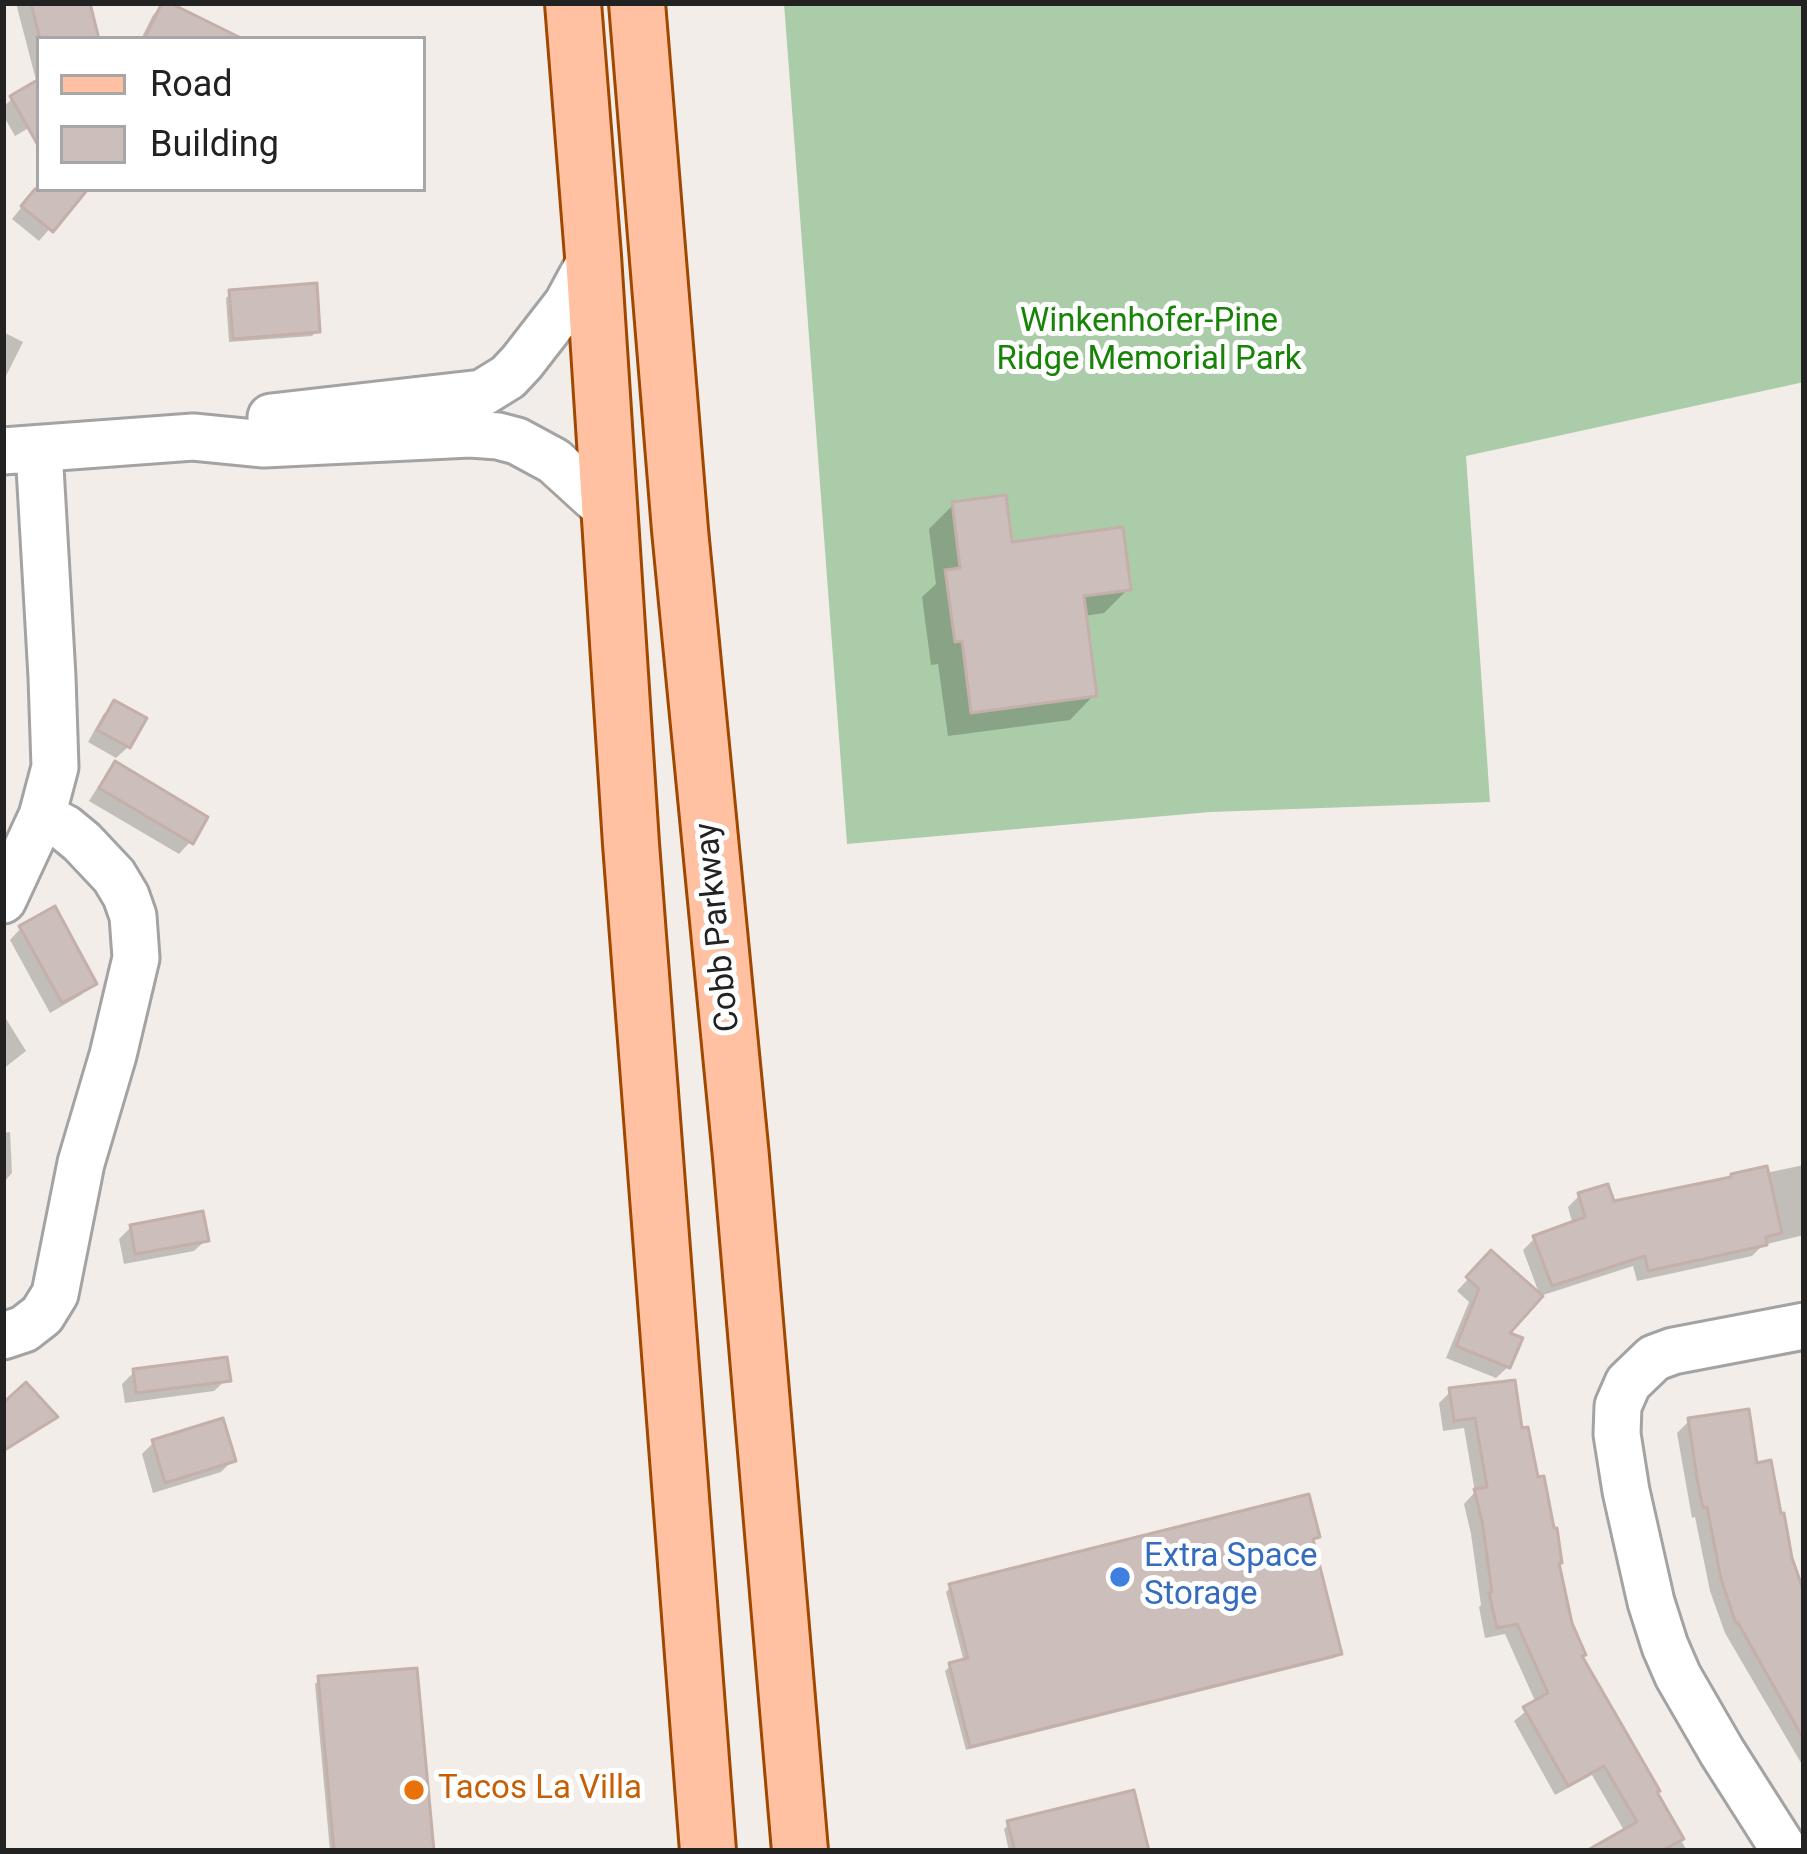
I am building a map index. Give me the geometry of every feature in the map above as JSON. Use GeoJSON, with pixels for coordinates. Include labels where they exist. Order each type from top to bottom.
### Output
{"type":"FeatureCollection","features":[{"type":"Feature","properties":{"kind":"main road"},"geometry":{"type":"LineString","coordinates":[[573,3],[708,1851]]}},
{"type":"Feature","properties":{"kind":"main road","name":"Cobb Parkway"},"geometry":{"type":"LineString","coordinates":[[637,3],[677,507],[743,1180],[800,1851]]}},
{"type":"Feature","properties":{"kind":"street"},"geometry":{"type":"LineString","coordinates":[[193,437],[260,419],[482,393],[522,362],[567,304],[593,256]]}},
{"type":"Feature","properties":{"kind":"street"},"geometry":{"type":"LineString","coordinates":[[3,899],[42,816],[56,748],[21,451],[193,437],[264,444],[498,436],[554,461],[610,512]]}},
{"type":"Feature","properties":{"kind":"street"},"geometry":{"type":"LineString","coordinates":[[3,1336],[25,1329],[42,1315],[55,1294],[81,1163],[136,958],[133,916],[114,877],[82,842],[42,816]]}},
{"type":"Feature","properties":{"kind":"street"},"geometry":{"type":"LineString","coordinates":[[1786,1851],[1722,1752],[1665,1646],[1626,1491],[1617,1420],[1628,1383],[1654,1358],[1804,1326]]}},
{"type":"Feature","properties":{"kind":"green space","name":"Winkenhofer-Pine Ridge Memorial Park"},"geometry":{"type":"Polygon","coordinates":[[[784,3],[1804,3],[1804,382],[1466,456],[1490,802],[1210,812],[847,844],[784,3]]]}},
{"type":"Feature","properties":{"kind":"building"},"geometry":{"type":"Polygon","coordinates":[[[31,3],[90,3],[98,36],[39,36],[31,3]]]}},
{"type":"Feature","properties":{"kind":"building"},"geometry":{"type":"Polygon","coordinates":[[[162,3],[170,3],[237,36],[146,36],[162,3]]]}},
{"type":"Feature","properties":{"kind":"building"},"geometry":{"type":"Polygon","coordinates":[[[36,81],[36,142],[10,96],[36,81]]]}},
{"type":"Feature","properties":{"kind":"building"},"geometry":{"type":"Polygon","coordinates":[[[35,189],[86,192],[53,232],[21,206],[35,189]]]}},
{"type":"Feature","properties":{"kind":"building"},"geometry":{"type":"Polygon","coordinates":[[[317,283],[320,332],[233,339],[229,290],[317,283]]]}},
{"type":"Feature","properties":{"kind":"building"},"geometry":{"type":"Polygon","coordinates":[[[1006,495],[1012,542],[1123,527],[1131,590],[1084,596],[1097,696],[971,713],[962,641],[955,642],[945,570],[960,568],[952,502],[1006,495]]]}},
{"type":"Feature","properties":{"kind":"building"},"geometry":{"type":"Polygon","coordinates":[[[114,700],[147,718],[130,748],[97,730],[114,700]]]}},
{"type":"Feature","properties":{"kind":"building"},"geometry":{"type":"Polygon","coordinates":[[[115,761],[208,817],[193,844],[99,788],[115,761]]]}},
{"type":"Feature","properties":{"kind":"building"},"geometry":{"type":"Polygon","coordinates":[[[55,906],[97,984],[62,1003],[19,926],[55,906]]]}},
{"type":"Feature","properties":{"kind":"building"},"geometry":{"type":"Polygon","coordinates":[[[1767,1166],[1782,1233],[1766,1237],[1767,1245],[1648,1271],[1645,1256],[1552,1286],[1533,1236],[1585,1217],[1578,1193],[1608,1184],[1614,1201],[1767,1166]]]}},
{"type":"Feature","properties":{"kind":"building"},"geometry":{"type":"Polygon","coordinates":[[[203,1211],[209,1241],[135,1254],[130,1225],[203,1211]]]}},
{"type":"Feature","properties":{"kind":"building"},"geometry":{"type":"Polygon","coordinates":[[[1491,1250],[1543,1296],[1510,1333],[1523,1338],[1510,1368],[1456,1346],[1479,1289],[1466,1277],[1491,1250]]]}},
{"type":"Feature","properties":{"kind":"building"},"geometry":{"type":"Polygon","coordinates":[[[227,1357],[231,1381],[136,1393],[133,1369],[227,1357]]]}},
{"type":"Feature","properties":{"kind":"building"},"geometry":{"type":"Polygon","coordinates":[[[1515,1380],[1522,1428],[1528,1427],[1538,1477],[1544,1476],[1557,1528],[1559,1563],[1572,1623],[1586,1655],[1582,1656],[1684,1839],[1661,1851],[1586,1851],[1637,1822],[1604,1766],[1568,1786],[1523,1707],[1548,1693],[1517,1624],[1497,1628],[1474,1489],[1487,1487],[1475,1418],[1454,1421],[1449,1388],[1515,1380]]]}},
{"type":"Feature","properties":{"kind":"building"},"geometry":{"type":"Polygon","coordinates":[[[26,1382],[58,1417],[3,1451],[3,1403],[26,1382]]]}},
{"type":"Feature","properties":{"kind":"building"},"geometry":{"type":"Polygon","coordinates":[[[1749,1409],[1757,1463],[1771,1460],[1804,1592],[1804,1740],[1736,1624],[1697,1479],[1688,1418],[1749,1409]]]}},
{"type":"Feature","properties":{"kind":"building"},"geometry":{"type":"Polygon","coordinates":[[[223,1418],[236,1461],[165,1483],[152,1440],[223,1418]]]}},
{"type":"Feature","properties":{"kind":"building"},"geometry":{"type":"Polygon","coordinates":[[[1309,1494],[1320,1537],[1313,1539],[1342,1654],[970,1747],[949,1663],[968,1658],[949,1584],[1309,1494]]]}},
{"type":"Feature","properties":{"kind":"building"},"geometry":{"type":"Polygon","coordinates":[[[417,1668],[434,1851],[334,1851],[318,1676],[417,1668]]]}},
{"type":"Feature","properties":{"kind":"building"},"geometry":{"type":"Polygon","coordinates":[[[1134,1790],[1149,1851],[1015,1851],[1007,1821],[1134,1790]]]}},
{"type":"Feature","properties":{"kind":"place","name":"Extra Space Storage"},"geometry":{"type":"Point","coordinates":[1120,1577]}},
{"type":"Feature","properties":{"kind":"place","name":"Tacos La Villa"},"geometry":{"type":"Point","coordinates":[414,1790]}}]}
